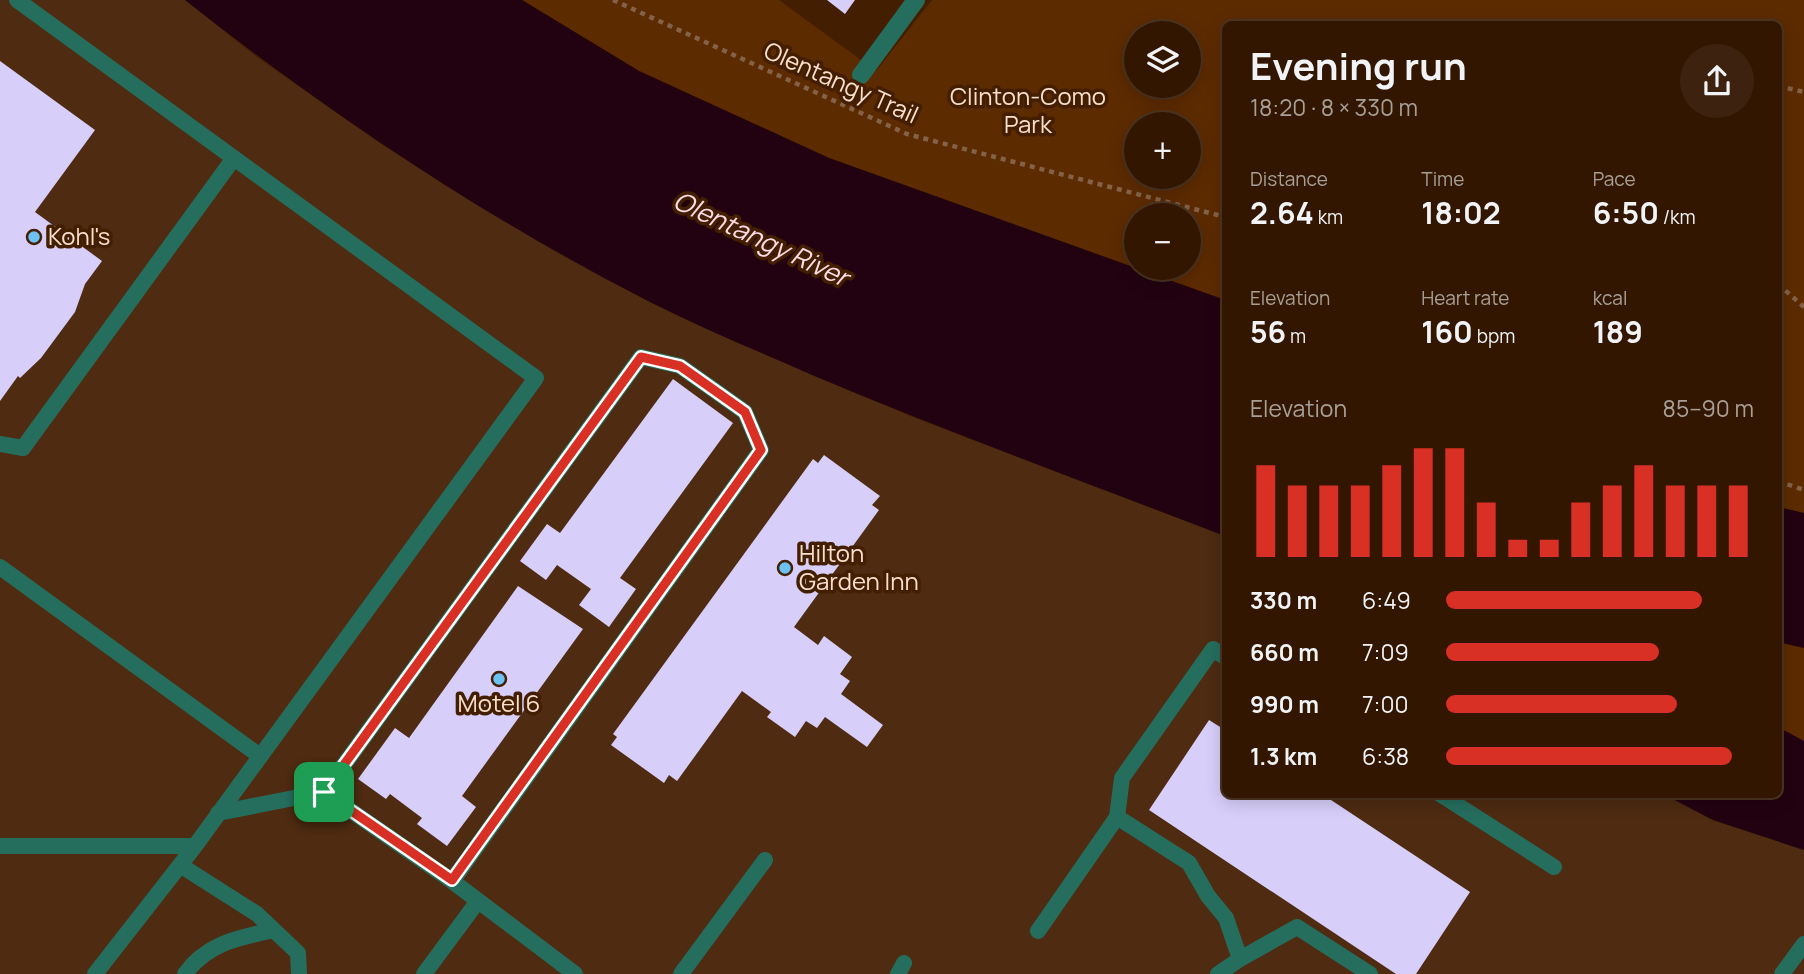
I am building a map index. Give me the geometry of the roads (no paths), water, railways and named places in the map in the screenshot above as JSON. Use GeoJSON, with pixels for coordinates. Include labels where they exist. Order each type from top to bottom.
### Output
{"type":"FeatureCollection","features":[{"type":"Feature","properties":{"kind":"street"},"geometry":{"type":"LineString","coordinates":[[861,75],[916,0]]}},
{"type":"Feature","properties":{"kind":"lane"},"geometry":{"type":"LineString","coordinates":[[17,0],[536,378],[180,865],[95,974]]}},
{"type":"Feature","properties":{"kind":"lane"},"geometry":{"type":"LineString","coordinates":[[0,444],[23,448],[234,158]]}},
{"type":"Feature","properties":{"kind":"lane"},"geometry":{"type":"LineString","coordinates":[[218,813],[324,792],[641,357],[680,366],[745,412],[761,450],[452,880]]}},
{"type":"Feature","properties":{"kind":"lane"},"geometry":{"type":"LineString","coordinates":[[0,567],[260,756]]}},
{"type":"Feature","properties":{"kind":"lane"},"geometry":{"type":"LineString","coordinates":[[1038,931],[1118,817],[1122,778],[1213,649],[1222,655]]}},
{"type":"Feature","properties":{"kind":"lane"},"geometry":{"type":"LineString","coordinates":[[324,792],[452,880],[575,974]]}},
{"type":"Feature","properties":{"kind":"lane"},"geometry":{"type":"LineString","coordinates":[[1446,798],[1554,867]]}},
{"type":"Feature","properties":{"kind":"lane"},"geometry":{"type":"LineString","coordinates":[[1118,817],[1189,863],[1208,896],[1226,918],[1240,959]]}},
{"type":"Feature","properties":{"kind":"lane"},"geometry":{"type":"LineString","coordinates":[[0,846],[194,846]]}},
{"type":"Feature","properties":{"kind":"lane"},"geometry":{"type":"LineString","coordinates":[[681,974],[765,860]]}},
{"type":"Feature","properties":{"kind":"lane"},"geometry":{"type":"LineString","coordinates":[[180,865],[257,914],[298,953],[299,974]]}},
{"type":"Feature","properties":{"kind":"lane"},"geometry":{"type":"LineString","coordinates":[[424,974],[478,901]]}},
{"type":"Feature","properties":{"kind":"lane"},"geometry":{"type":"LineString","coordinates":[[1218,974],[1297,927],[1370,974]]}},
{"type":"Feature","properties":{"kind":"lane"},"geometry":{"type":"LineString","coordinates":[[185,974],[197,957],[224,942],[274,930]]}},
{"type":"Feature","properties":{"kind":"lane"},"geometry":{"type":"LineString","coordinates":[[1782,974],[1804,944]]}},
{"type":"Feature","properties":{"kind":"water","name":"Olentangy River"},"geometry":{"type":"Polygon","coordinates":[[[185,0],[522,0],[639,71],[829,158],[1124,264],[1124,280],[1169,280],[1222,299],[1222,535],[863,396],[650,302],[469,200],[352,124],[185,0]]]}},
{"type":"Feature","properties":{"kind":"water"},"geometry":{"type":"Polygon","coordinates":[[[1782,508],[1804,513],[1804,648],[1782,643],[1782,508]]]}},
{"type":"Feature","properties":{"kind":"water"},"geometry":{"type":"Polygon","coordinates":[[[1782,729],[1804,741],[1804,850],[1713,820],[1671,798],[1782,798],[1782,729]]]}},
{"type":"Feature","properties":{"kind":"place","name":"Kohl's"},"geometry":{"type":"Point","coordinates":[34,237]}},
{"type":"Feature","properties":{"kind":"place","name":"Hilton Garden Inn"},"geometry":{"type":"Point","coordinates":[785,568]}},
{"type":"Feature","properties":{"kind":"place","name":"Motel 6"},"geometry":{"type":"Point","coordinates":[499,679]}},
{"type":"Feature","properties":{"kind":"park label","name":"Clinton-Como Park"},"geometry":{"type":"Point","coordinates":[1028,111]}}]}
